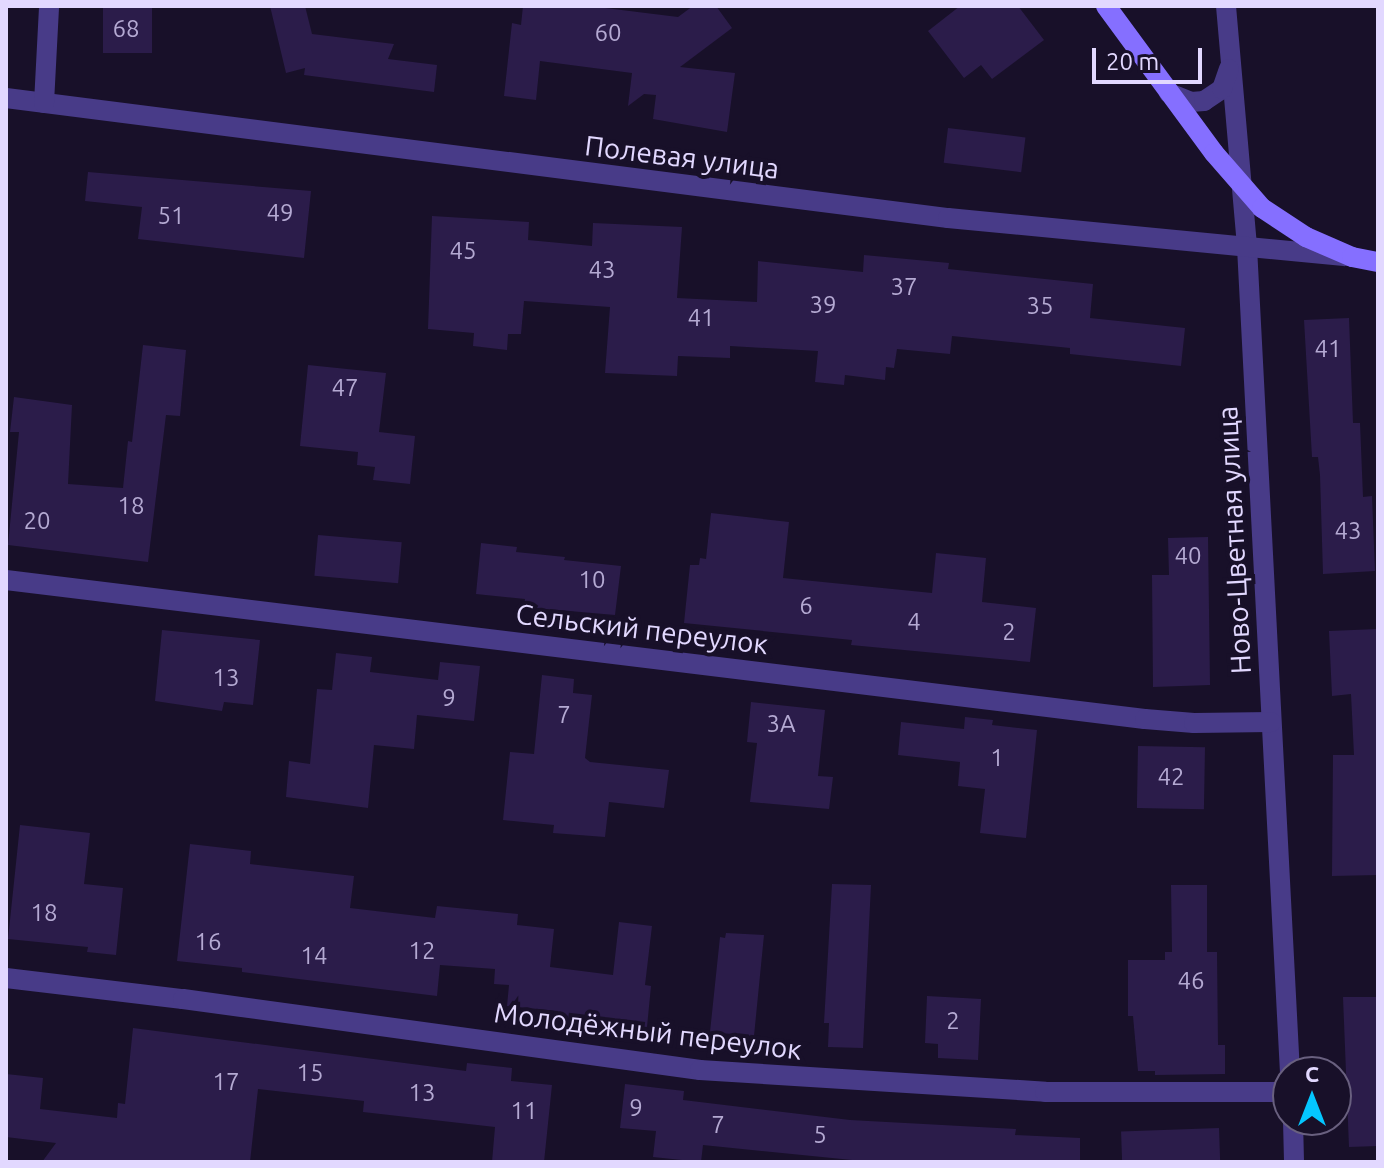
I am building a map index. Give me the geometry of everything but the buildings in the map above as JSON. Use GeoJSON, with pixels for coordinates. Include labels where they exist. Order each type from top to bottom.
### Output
{"type":"FeatureCollection","features":[{"type":"Feature","properties":{"kind":"main road","name":"Полевая улица"},"geometry":{"type":"LineString","coordinates":[[1106,6],[1242,187],[1282,224],[1352,257],[1378,262]]}},
{"type":"Feature","properties":{"kind":"street"},"geometry":{"type":"LineString","coordinates":[[44,103],[49,6]]}},
{"type":"Feature","properties":{"kind":"street","name":"Ново-Цветная улица"},"geometry":{"type":"LineString","coordinates":[[1226,6],[1247,247],[1289,1056]]}},
{"type":"Feature","properties":{"kind":"street"},"geometry":{"type":"LineString","coordinates":[[1169,93],[1191,102],[1214,96],[1222,89],[1230,65]]}},
{"type":"Feature","properties":{"kind":"street","name":"Полевая улица"},"geometry":{"type":"LineString","coordinates":[[6,98],[948,218],[1352,257]]}},
{"type":"Feature","properties":{"kind":"street","name":"Сельский переулок"},"geometry":{"type":"LineString","coordinates":[[6,580],[1145,719],[1194,723],[1271,722]]}},
{"type":"Feature","properties":{"kind":"street","name":"Молодёжный переулок"},"geometry":{"type":"LineString","coordinates":[[6,978],[183,999],[700,1070],[1045,1092],[1159,1095],[1272,1092]]}},
{"type":"Feature","properties":{"kind":"street"},"geometry":{"type":"LineString","coordinates":[[1293,1136],[1294,1162]]}}]}
